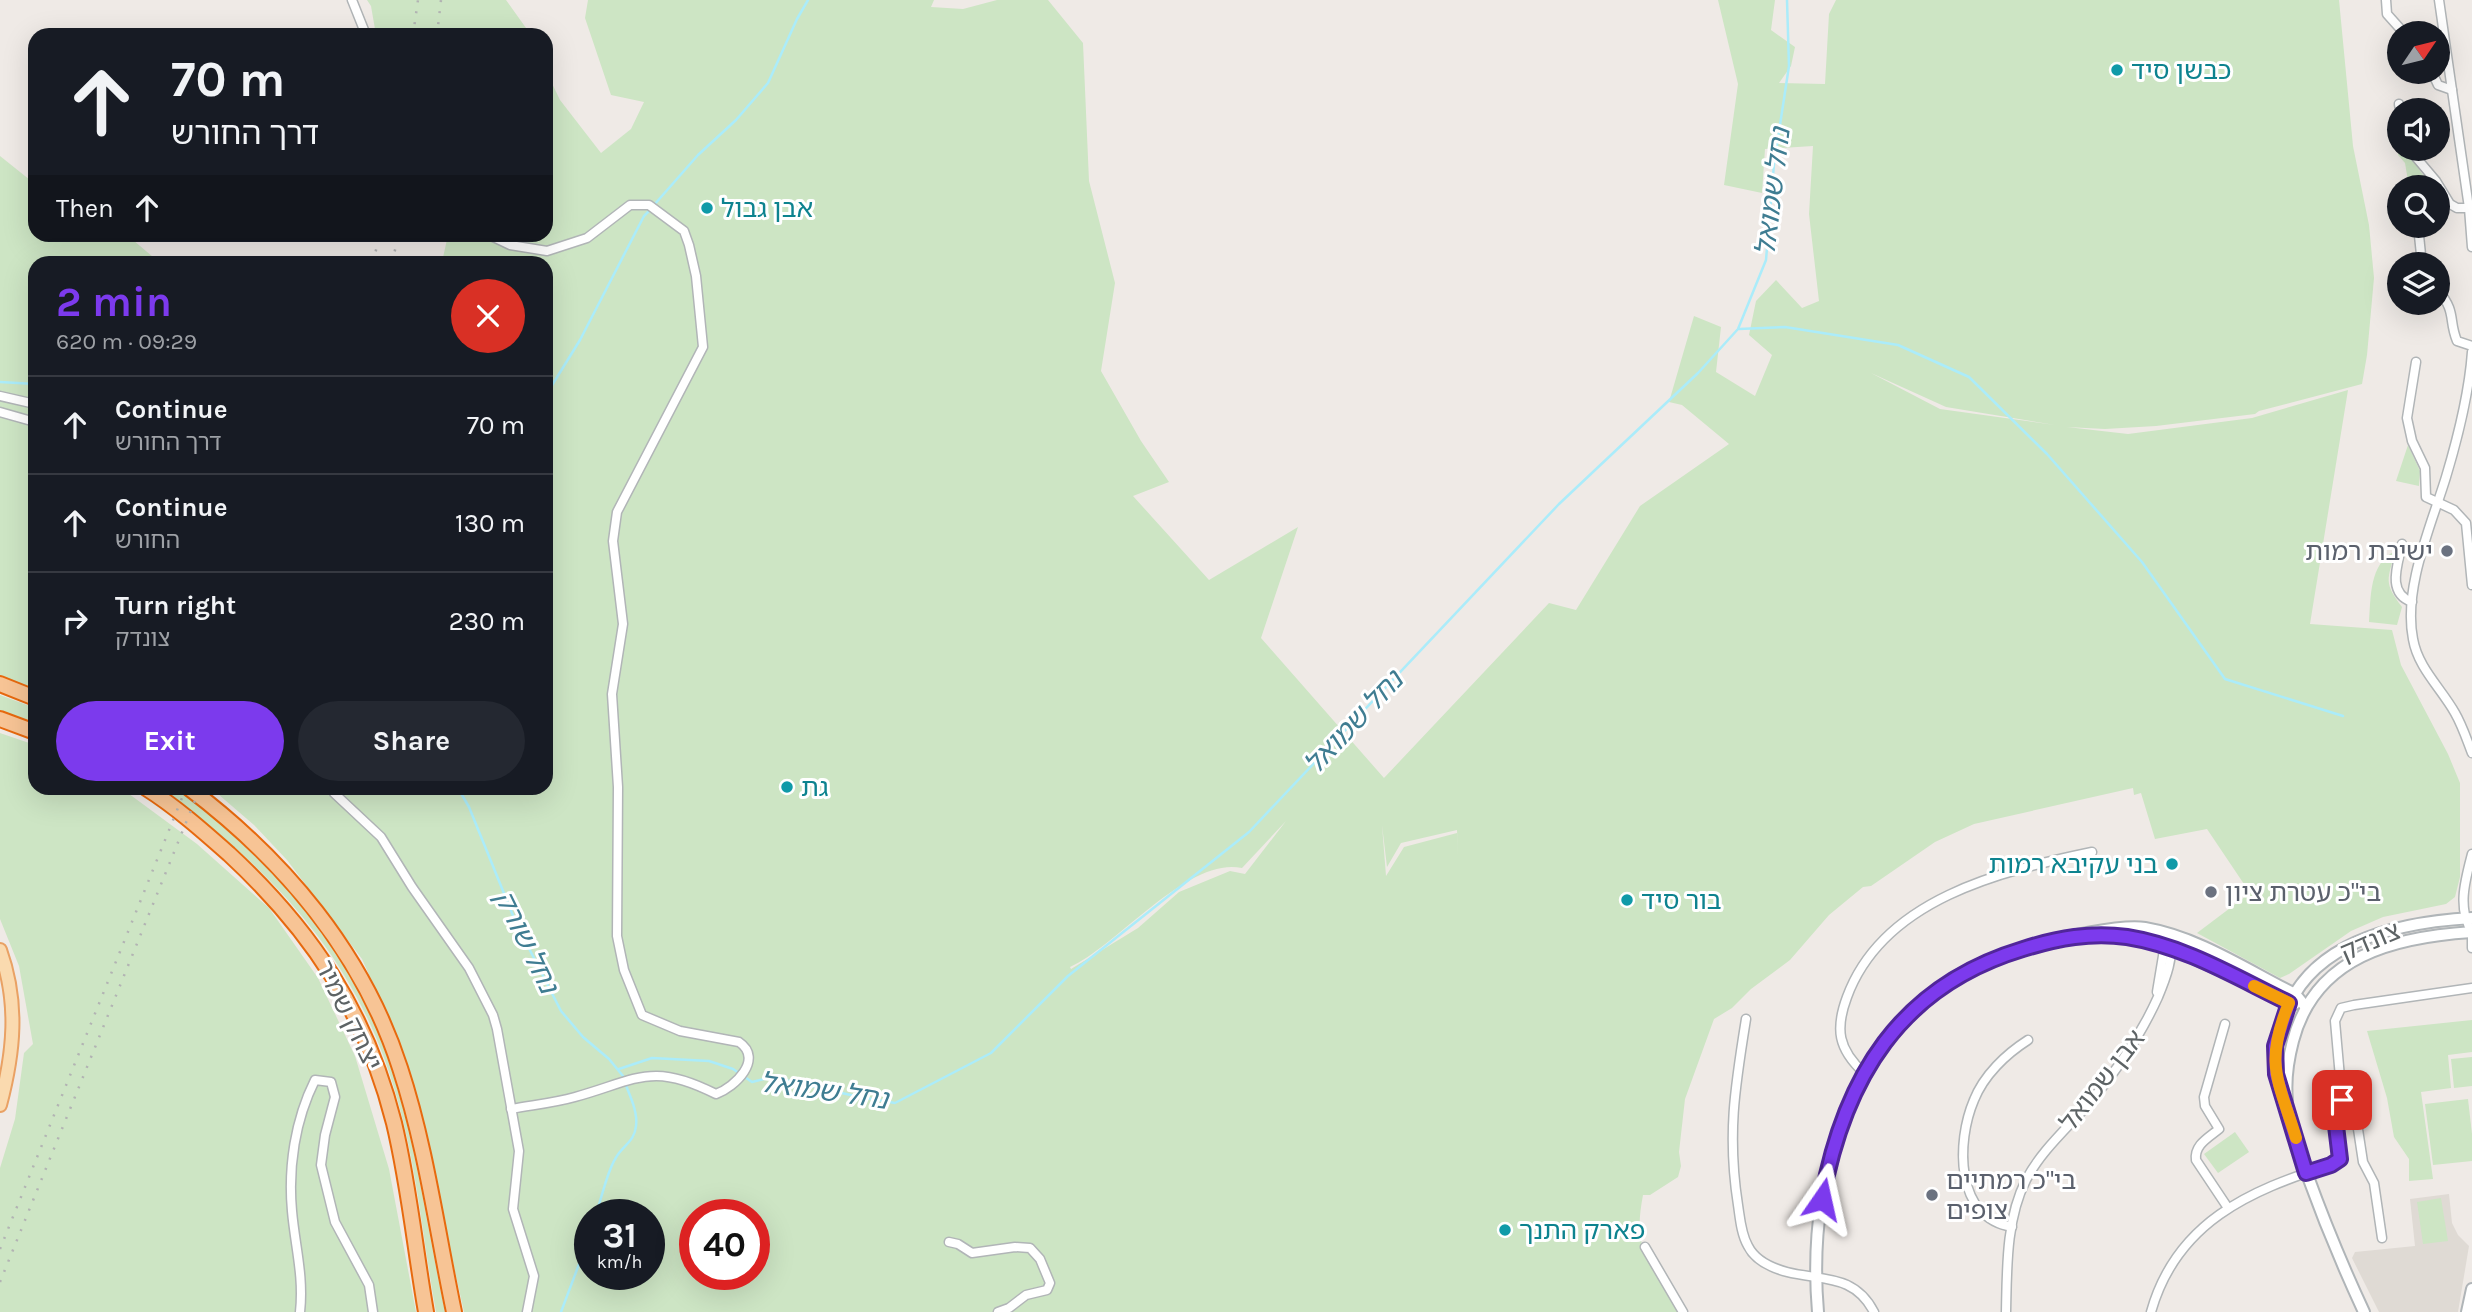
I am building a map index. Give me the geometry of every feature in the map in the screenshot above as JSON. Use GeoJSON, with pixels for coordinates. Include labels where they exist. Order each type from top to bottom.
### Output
{"type":"FeatureCollection","features":[{"type":"Feature","properties":{"kind":"highway"},"geometry":{"type":"LineString","coordinates":[[0,684],[28,695]]}},
{"type":"Feature","properties":{"kind":"highway"},"geometry":{"type":"LineString","coordinates":[[0,719],[28,729]]}},
{"type":"Feature","properties":{"kind":"highway","name":"יצחק שמיר"},"geometry":{"type":"LineString","coordinates":[[155,795],[218,844],[266,889],[317,950],[348,1000],[378,1069],[394,1125],[426,1312]]}},
{"type":"Feature","properties":{"kind":"highway","name":"יצחק שמיר"},"geometry":{"type":"LineString","coordinates":[[198,795],[232,823],[285,875],[330,930],[357,971],[400,1067],[423,1158],[454,1312]]}},
{"type":"Feature","properties":{"kind":"main road"},"geometry":{"type":"LineString","coordinates":[[0,950],[11,985],[14,1031],[0,1105]]}},
{"type":"Feature","properties":{"kind":"street"},"geometry":{"type":"LineString","coordinates":[[352,0],[363,28]]}},
{"type":"Feature","properties":{"kind":"street"},"geometry":{"type":"LineString","coordinates":[[2386,0],[2387,14],[2393,21]]}},
{"type":"Feature","properties":{"kind":"street"},"geometry":{"type":"LineString","coordinates":[[2439,0],[2471,208],[2472,247]]}},
{"type":"Feature","properties":{"kind":"street"},"geometry":{"type":"LineString","coordinates":[[2438,84],[2452,90]]}},
{"type":"Feature","properties":{"kind":"street"},"geometry":{"type":"LineString","coordinates":[[2419,161],[2450,204],[2457,208],[2471,208]]}},
{"type":"Feature","properties":{"kind":"street"},"geometry":{"type":"LineString","coordinates":[[504,242],[547,251],[587,238],[630,205],[649,205],[684,231],[689,245],[696,276],[703,347],[617,512],[613,541],[623,624],[612,694],[618,787],[617,936],[624,970],[642,1015],[680,1031],[739,1042],[747,1047],[748,1052],[747,1065],[738,1081],[716,1094],[675,1078],[643,1075],[575,1097],[510,1109]]}},
{"type":"Feature","properties":{"kind":"street"},"geometry":{"type":"LineString","coordinates":[[2450,309],[2457,341],[2472,346]]}},
{"type":"Feature","properties":{"kind":"street"},"geometry":{"type":"LineString","coordinates":[[2472,352],[2460,421],[2416,578],[2412,602],[2412,633],[2418,656],[2455,713],[2472,753]]}},
{"type":"Feature","properties":{"kind":"street"},"geometry":{"type":"LineString","coordinates":[[2416,362],[2407,410],[2408,429],[2425,468],[2426,497],[2454,510],[2466,523],[2472,585]]}},
{"type":"Feature","properties":{"kind":"street"},"geometry":{"type":"LineString","coordinates":[[0,396],[28,402]]}},
{"type":"Feature","properties":{"kind":"street"},"geometry":{"type":"LineString","coordinates":[[0,412],[28,420]]}},
{"type":"Feature","properties":{"kind":"street"},"geometry":{"type":"LineString","coordinates":[[2402,544],[2395,574],[2396,585],[2400,595],[2412,602]]}},
{"type":"Feature","properties":{"kind":"street"},"geometry":{"type":"LineString","coordinates":[[336,795],[382,837],[412,887],[469,968],[493,1014],[519,1151],[513,1209],[534,1276],[527,1312]]}},
{"type":"Feature","properties":{"kind":"street"},"geometry":{"type":"LineString","coordinates":[[1864,1073],[1844,1049],[1839,1023],[1850,988],[1873,949],[1899,925],[1950,894],[2009,871],[2092,852]]}},
{"type":"Feature","properties":{"kind":"street"},"geometry":{"type":"LineString","coordinates":[[2472,855],[2465,885],[2472,948]]}},
{"type":"Feature","properties":{"kind":"street","name":"צונדק"},"geometry":{"type":"LineString","coordinates":[[2364,1312],[2306,1173],[2280,1093],[2274,1058],[2279,1033],[2292,999],[2328,959],[2360,939],[2407,925],[2468,918]]}},
{"type":"Feature","properties":{"kind":"street"},"geometry":{"type":"LineString","coordinates":[[1818,1312],[1815,1277],[1824,1189],[1837,1133],[1864,1073],[1891,1034],[1938,988],[2001,956],[2041,943],[2135,927],[2171,935],[2206,949],[2305,1006]]}},
{"type":"Feature","properties":{"kind":"street","name":"צונדק"},"geometry":{"type":"LineString","coordinates":[[2289,1116],[2286,1093],[2289,1055],[2305,1006],[2320,986],[2366,953],[2411,939],[2472,932]]}},
{"type":"Feature","properties":{"kind":"street"},"geometry":{"type":"LineString","coordinates":[[2092,934],[2127,937],[2168,947],[2292,999]]}},
{"type":"Feature","properties":{"kind":"street","name":"אבן שמואל"},"geometry":{"type":"LineString","coordinates":[[2007,1312],[2007,1269],[2018,1201],[2034,1167],[2119,1065],[2141,1033],[2154,1006],[2171,935]]}},
{"type":"Feature","properties":{"kind":"street"},"geometry":{"type":"LineString","coordinates":[[2151,1312],[2164,1278],[2183,1247],[2208,1223],[2263,1188],[2331,1165],[2340,1159],[2336,1126],[2342,1100],[2335,1021],[2341,1009],[2472,988]]}},
{"type":"Feature","properties":{"kind":"street"},"geometry":{"type":"LineString","coordinates":[[1746,1019],[1732,1120],[1733,1171],[1742,1233],[1748,1247],[1765,1264],[1785,1271],[1843,1282],[1860,1293],[1874,1312]]}},
{"type":"Feature","properties":{"kind":"street"},"geometry":{"type":"LineString","coordinates":[[2225,1024],[2204,1097],[2205,1106],[2219,1129],[2200,1144],[2195,1153],[2196,1160],[2228,1208]]}},
{"type":"Feature","properties":{"kind":"street"},"geometry":{"type":"LineString","coordinates":[[2012,1227],[1995,1223],[1975,1202],[1964,1172],[1963,1135],[1983,1083],[2004,1058],[2028,1040]]}},
{"type":"Feature","properties":{"kind":"street"},"geometry":{"type":"LineString","coordinates":[[300,1312],[303,1288],[290,1179],[296,1136],[309,1091],[315,1080],[331,1082],[335,1097],[325,1135],[321,1166],[335,1222],[369,1284],[373,1312]]}},
{"type":"Feature","properties":{"kind":"street"},"geometry":{"type":"LineString","coordinates":[[2342,1100],[2356,1116],[2362,1162],[2374,1183],[2382,1238]]}},
{"type":"Feature","properties":{"kind":"street"},"geometry":{"type":"LineString","coordinates":[[948,1242],[958,1244],[972,1254],[1015,1247],[1030,1248],[1040,1259],[1051,1283],[1047,1290],[1027,1295],[1009,1308],[998,1312]]}},
{"type":"Feature","properties":{"kind":"street"},"geometry":{"type":"LineString","coordinates":[[1645,1247],[1683,1312]]}},
{"type":"Feature","properties":{"kind":"street","name":"צונדק"},"geometry":{"type":"LineString","coordinates":[[2343,1266],[2356,1312]]}},
{"type":"Feature","properties":{"kind":"street"},"geometry":{"type":"LineString","coordinates":[[2467,1312],[2472,1289]]}},
{"type":"Feature","properties":{"kind":"shaded area"},"geometry":{"type":"Polygon","coordinates":[[[2449,1194],[2452,1223],[2458,1235],[2469,1246],[2458,1312],[2379,1312],[2352,1258],[2355,1252],[2415,1246],[2410,1199],[2449,1194]]]}},
{"type":"Feature","properties":{"kind":"green space"},"geometry":{"type":"Polygon","coordinates":[[[367,0],[506,0],[526,28],[375,28],[371,6],[367,0]]]}},
{"type":"Feature","properties":{"kind":"green space"},"geometry":{"type":"Polygon","coordinates":[[[588,0],[934,0],[931,7],[963,9],[997,0],[1048,0],[1083,43],[1089,181],[1115,283],[1101,371],[1141,441],[1169,482],[1133,496],[1209,580],[1298,527],[1261,638],[1384,778],[1549,603],[1576,610],[1640,506],[1729,444],[1682,405],[1669,402],[1694,316],[1721,327],[1716,372],[1755,396],[1772,355],[1749,335],[1756,301],[1776,280],[1802,308],[1819,301],[1809,214],[1813,146],[1765,149],[1762,193],[1724,185],[1738,84],[1718,0],[1775,0],[1771,30],[1795,47],[1791,66],[1779,83],[1825,84],[1829,14],[1836,0],[2339,0],[2353,146],[2369,225],[2374,278],[2362,384],[2255,414],[2156,426],[2105,429],[2067,427],[2128,434],[2252,418],[2348,390],[2310,624],[2392,630],[2401,665],[2448,754],[2460,783],[2460,877],[2455,897],[2446,904],[2383,917],[2351,931],[2280,978],[2197,933],[2250,893],[2207,829],[2155,839],[2141,793],[2134,795],[2133,788],[1974,824],[1935,842],[1871,886],[1863,887],[1829,915],[1790,960],[1751,989],[1732,1008],[1714,1019],[1685,1099],[1678,1177],[1650,1195],[1643,1195],[1640,1213],[1640,1236],[1647,1262],[1645,1253],[1680,1312],[464,1312],[419,1109],[402,1048],[362,959],[287,860],[254,825],[219,795],[553,795],[553,256],[443,256],[446,242],[553,242],[553,86],[560,100],[601,153],[631,129],[644,102],[611,95],[585,18],[588,0]],[[1871,373],[1940,409],[2055,425],[1946,407],[1871,373]],[[1286,821],[1242,868],[1221,868],[1199,875],[1153,905],[1089,956],[1070,967],[1071,969],[1138,928],[1179,892],[1230,871],[1245,874],[1286,821]],[[1382,825],[1386,876],[1404,847],[1457,833],[1458,859],[1457,830],[1401,843],[1387,867],[1382,825]]]}},
{"type":"Feature","properties":{"kind":"green space"},"geometry":{"type":"Polygon","coordinates":[[[0,156],[28,178],[28,242],[135,242],[152,256],[28,256],[28,686],[0,677],[0,156]]]}},
{"type":"Feature","properties":{"kind":"green space"},"geometry":{"type":"Polygon","coordinates":[[[2403,161],[2413,161],[2423,175],[2407,175],[2403,161]]]}},
{"type":"Feature","properties":{"kind":"green space"},"geometry":{"type":"Polygon","coordinates":[[[2408,445],[2420,471],[2419,486],[2396,481],[2408,445]]]}},
{"type":"Feature","properties":{"kind":"green space"},"geometry":{"type":"Polygon","coordinates":[[[2395,551],[2389,580],[2392,592],[2402,607],[2397,625],[2369,622],[2371,592],[2376,573],[2386,557],[2395,551]]]}},
{"type":"Feature","properties":{"kind":"green space"},"geometry":{"type":"Polygon","coordinates":[[[0,695],[28,705],[28,720],[0,711],[0,695]]]}},
{"type":"Feature","properties":{"kind":"green space"},"geometry":{"type":"Polygon","coordinates":[[[0,733],[28,743],[28,795],[130,795],[197,844],[269,908],[318,978],[355,1056],[389,1169],[416,1312],[0,1312],[0,1168],[15,1119],[24,1053],[33,1044],[19,966],[0,919],[0,733]]]}},
{"type":"Feature","properties":{"kind":"green space"},"geometry":{"type":"Polygon","coordinates":[[[170,795],[185,795],[215,819],[278,879],[315,921],[345,965],[369,1011],[403,1108],[445,1312],[436,1312],[415,1177],[397,1098],[380,1048],[360,1002],[307,922],[240,852],[170,795]]]}},
{"type":"Feature","properties":{"kind":"green space"},"geometry":{"type":"Polygon","coordinates":[[[2472,1020],[2472,1052],[2448,1055],[2451,1088],[2421,1092],[2433,1179],[2409,1181],[2409,1159],[2394,1137],[2387,1098],[2367,1031],[2472,1020]]]}},
{"type":"Feature","properties":{"kind":"green space"},"geometry":{"type":"Polygon","coordinates":[[[2472,1057],[2472,1086],[2454,1088],[2451,1059],[2472,1057]]]}},
{"type":"Feature","properties":{"kind":"green space"},"geometry":{"type":"Polygon","coordinates":[[[2468,1099],[2472,1161],[2433,1165],[2425,1104],[2468,1099]]]}},
{"type":"Feature","properties":{"kind":"green space"},"geometry":{"type":"Polygon","coordinates":[[[2235,1132],[2249,1152],[2218,1173],[2204,1154],[2235,1132]]]}},
{"type":"Feature","properties":{"kind":"green space"},"geometry":{"type":"Polygon","coordinates":[[[2441,1198],[2448,1241],[2423,1244],[2417,1202],[2441,1198]]]}},
{"type":"Feature","properties":{"kind":"waterway"},"geometry":{"type":"LineString","coordinates":[[654,205],[768,83],[808,0]]}},
{"type":"Feature","properties":{"kind":"waterway","name":"נחל שמואל"},"geometry":{"type":"LineString","coordinates":[[619,1069],[652,1058],[709,1061],[733,1069],[752,1082],[772,1077],[895,1103],[991,1053],[1068,976],[1249,832],[1559,504],[1698,373],[1738,329],[1766,260],[1774,164],[1789,66],[1787,0]]}},
{"type":"Feature","properties":{"kind":"waterway"},"geometry":{"type":"LineString","coordinates":[[553,384],[580,340],[644,216],[650,210]]}},
{"type":"Feature","properties":{"kind":"waterway"},"geometry":{"type":"LineString","coordinates":[[1739,329],[1785,327],[1898,345],[1969,377],[2047,454],[2142,562],[2225,679],[2343,716]]}},
{"type":"Feature","properties":{"kind":"waterway","name":"נחל שורק"},"geometry":{"type":"LineString","coordinates":[[0,382],[28,384]]}},
{"type":"Feature","properties":{"kind":"waterway","name":"נחל שורק"},"geometry":{"type":"LineString","coordinates":[[462,795],[516,923],[561,1011],[623,1076]]}},
{"type":"Feature","properties":{"kind":"waterway","name":"נחל שורק"},"geometry":{"type":"LineString","coordinates":[[601,1199],[612,1166],[635,1131],[635,1110],[625,1083]]}},
{"type":"Feature","properties":{"kind":"waterway","name":"נחל שורק"},"geometry":{"type":"LineString","coordinates":[[561,1312],[574,1277]]}},
{"type":"Feature","properties":{"kind":"railway"},"geometry":{"type":"LineString","coordinates":[[414,28],[418,0]]}},
{"type":"Feature","properties":{"kind":"railway"},"geometry":{"type":"LineString","coordinates":[[438,28],[441,0]]}},
{"type":"Feature","properties":{"kind":"railway"},"geometry":{"type":"LineString","coordinates":[[374,256],[378,242]]}},
{"type":"Feature","properties":{"kind":"railway"},"geometry":{"type":"LineString","coordinates":[[394,256],[397,242]]}},
{"type":"Feature","properties":{"kind":"railway"},"geometry":{"type":"LineString","coordinates":[[0,1249],[183,795]]}},
{"type":"Feature","properties":{"kind":"railway"},"geometry":{"type":"LineString","coordinates":[[0,1282],[197,795]]}},
{"type":"Feature","properties":{"kind":"slow traffic"},"geometry":{"type":"LineString","coordinates":[[2254,986],[2289,1003],[2275,1046],[2274,1058],[2280,1093],[2296,1138]]}},
{"type":"Feature","properties":{"kind":"place","name":"כבשן סיד"},"geometry":{"type":"Point","coordinates":[2117,70]}},
{"type":"Feature","properties":{"kind":"place","name":"אבן גבול"},"geometry":{"type":"Point","coordinates":[707,208]}},
{"type":"Feature","properties":{"kind":"place","name":"ישיבת רמות"},"geometry":{"type":"Point","coordinates":[2447,551]}},
{"type":"Feature","properties":{"kind":"place","name":"גת"},"geometry":{"type":"Point","coordinates":[787,787]}},
{"type":"Feature","properties":{"kind":"place","name":"בני עקיבא רמות"},"geometry":{"type":"Point","coordinates":[2172,864]}},
{"type":"Feature","properties":{"kind":"place","name":"בי\"כ עטרת ציון"},"geometry":{"type":"Point","coordinates":[2211,892]}},
{"type":"Feature","properties":{"kind":"place","name":"בור סיד"},"geometry":{"type":"Point","coordinates":[1627,900]}},
{"type":"Feature","properties":{"kind":"place","name":"בי\"כ רמתיים צופים"},"geometry":{"type":"Point","coordinates":[1932,1195]}},
{"type":"Feature","properties":{"kind":"place","name":"פארק התנך"},"geometry":{"type":"Point","coordinates":[1505,1230]}},
{"type":"Feature","properties":{"kind":"route"},"geometry":{"type":"LineString","coordinates":[[1822,1199],[1837,1133],[1848,1104],[1864,1073],[1891,1034],[1938,988],[1969,970],[2011,952],[2067,937],[2113,935],[2164,946],[2218,968],[2289,1003],[2275,1046],[2274,1058],[2280,1093],[2306,1173],[2336,1163],[2340,1159],[2336,1126],[2342,1100]]}}]}
